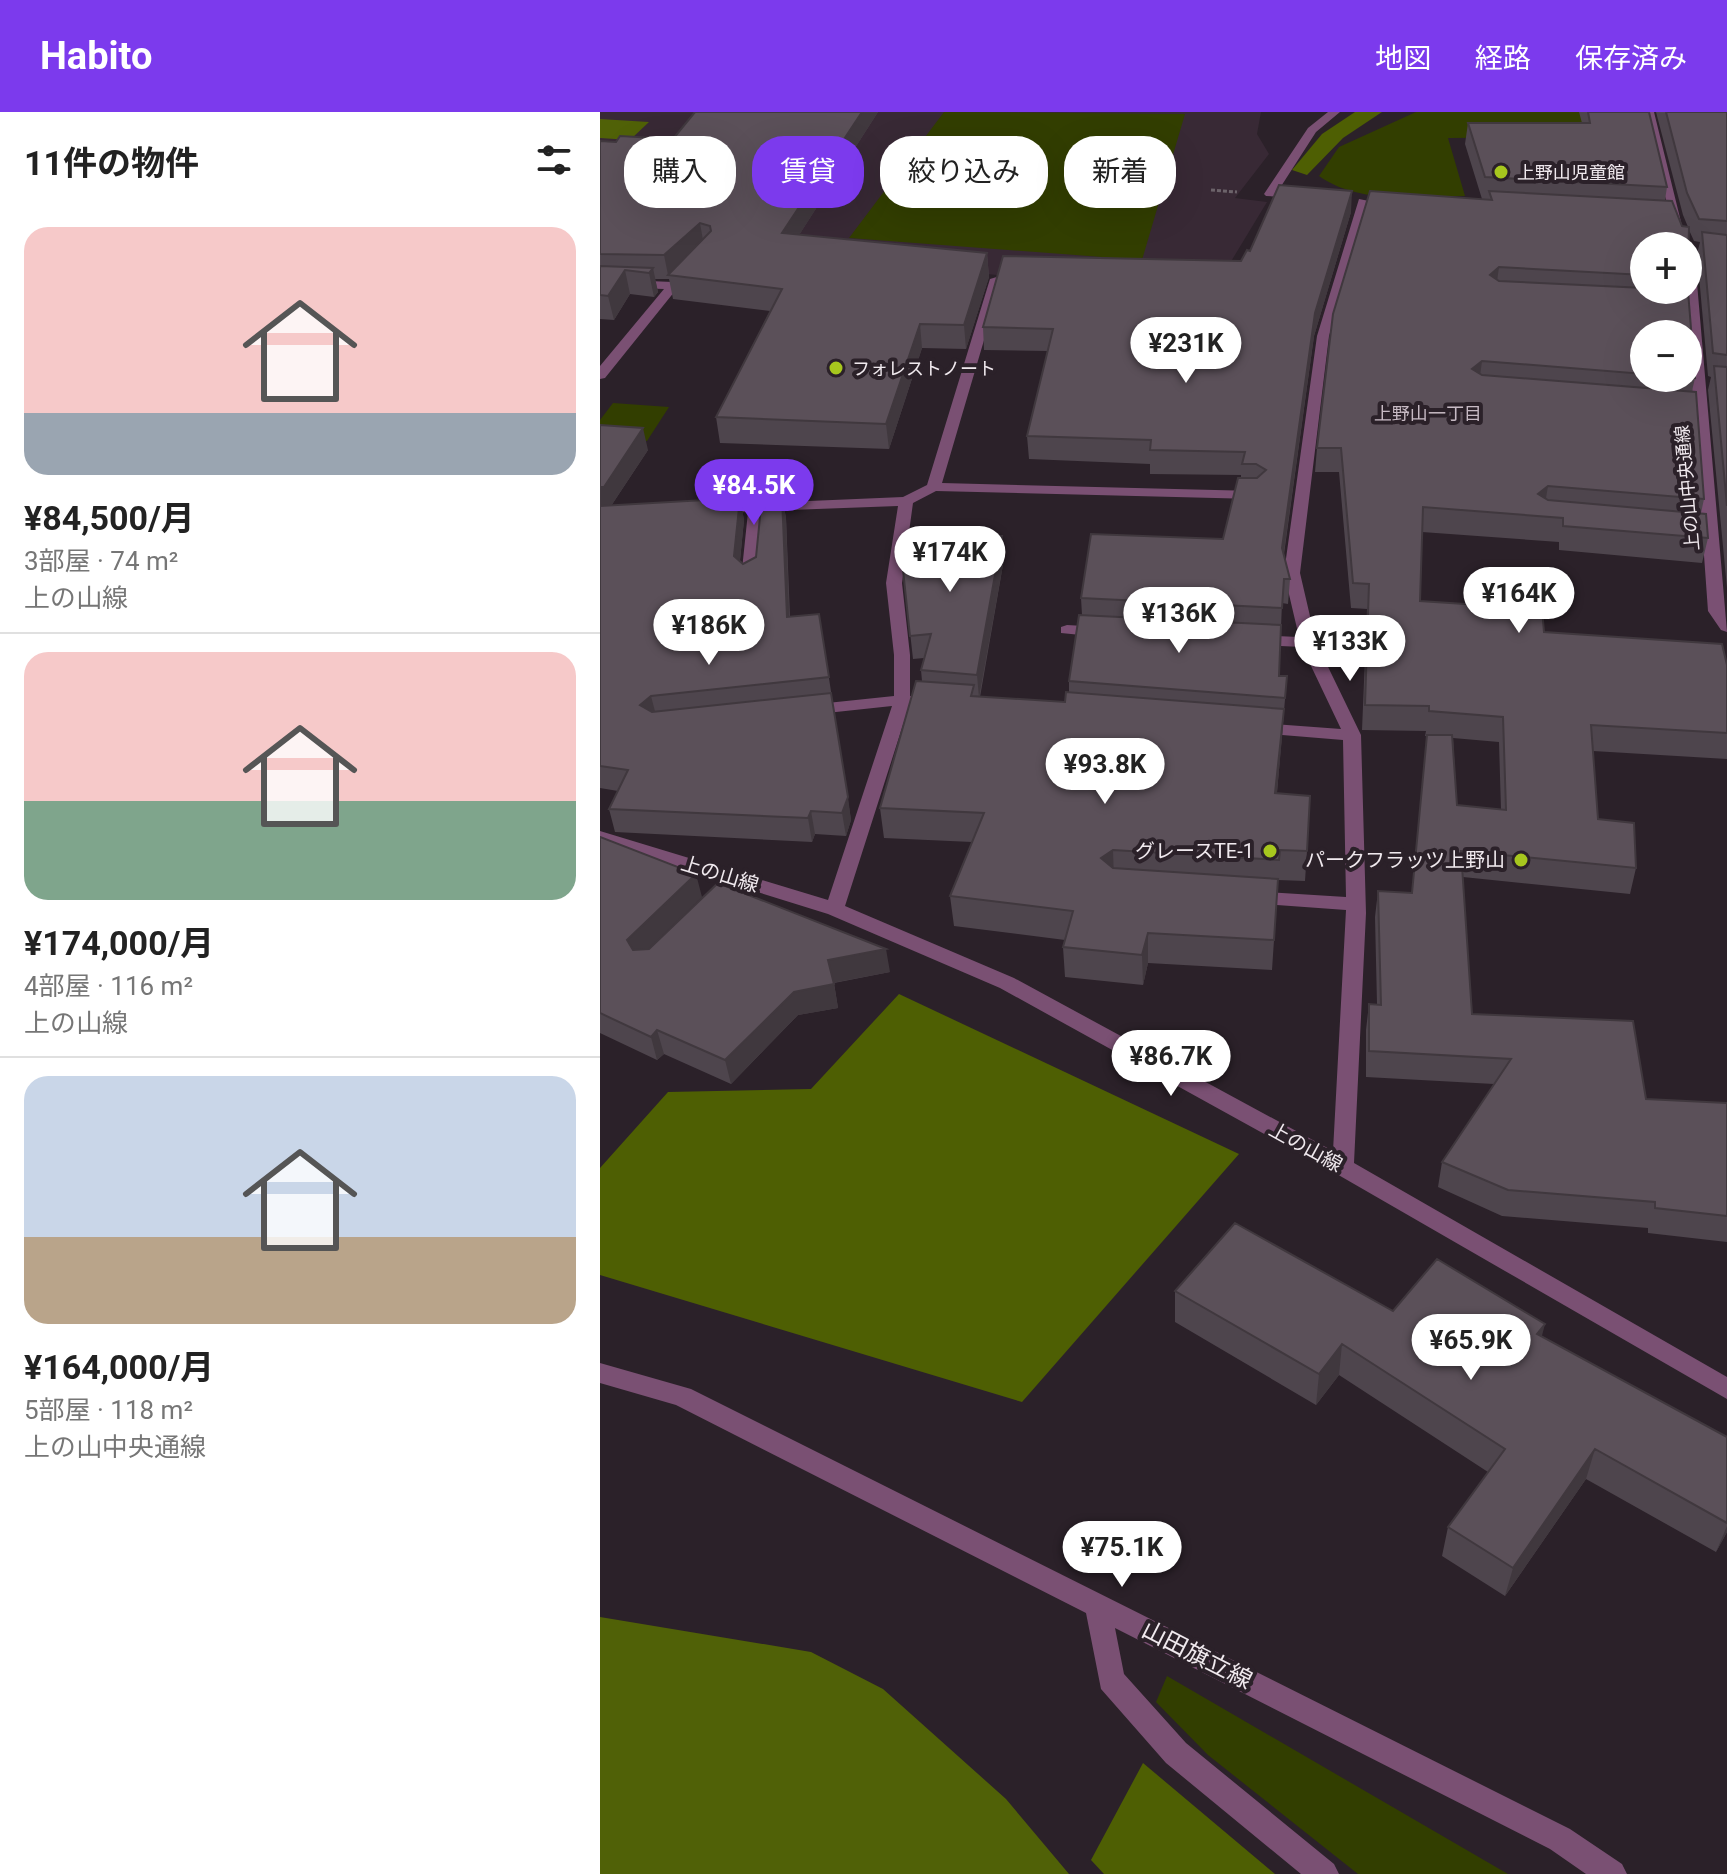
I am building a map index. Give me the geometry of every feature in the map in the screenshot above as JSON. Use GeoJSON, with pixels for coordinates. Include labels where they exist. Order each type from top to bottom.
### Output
{"type":"FeatureCollection","features":[{"type":"Feature","properties":{"kind":"street"},"geometry":{"type":"LineString","coordinates":[[1316,198],[1270,194],[1312,130],[1335,112]]}},
{"type":"Feature","properties":{"kind":"street","name":"上の山中央通線"},"geometry":{"type":"LineString","coordinates":[[1649,112],[1674,216],[1683,232]]}},
{"type":"Feature","properties":{"kind":"street"},"geometry":{"type":"LineString","coordinates":[[1343,1167],[1356,904],[1352,735],[1308,642],[1292,573],[1323,336],[1363,201]]}},
{"type":"Feature","properties":{"kind":"street"},"geometry":{"type":"LineString","coordinates":[[1659,215],[1674,216]]}},
{"type":"Feature","properties":{"kind":"street"},"geometry":{"type":"LineString","coordinates":[[934,487],[996,279]]}},
{"type":"Feature","properties":{"kind":"street"},"geometry":{"type":"LineString","coordinates":[[600,283],[677,282],[600,375]]}},
{"type":"Feature","properties":{"kind":"street","name":"上の山中央通線"},"geometry":{"type":"LineString","coordinates":[[1685,304],[1704,383],[1698,408],[1706,506],[1701,531],[1727,627]]}},
{"type":"Feature","properties":{"kind":"street"},"geometry":{"type":"LineString","coordinates":[[1683,407],[1698,408]]}},
{"type":"Feature","properties":{"kind":"street"},"geometry":{"type":"LineString","coordinates":[[694,511],[906,501],[934,487],[1255,495]]}},
{"type":"Feature","properties":{"kind":"street"},"geometry":{"type":"LineString","coordinates":[[835,909],[902,700],[902,655],[894,583],[906,501]]}},
{"type":"Feature","properties":{"kind":"street"},"geometry":{"type":"LineString","coordinates":[[1706,506],[1727,508]]}},
{"type":"Feature","properties":{"kind":"street"},"geometry":{"type":"LineString","coordinates":[[749,579],[756,507]]}},
{"type":"Feature","properties":{"kind":"street"},"geometry":{"type":"LineString","coordinates":[[1067,630],[1112,632]]}},
{"type":"Feature","properties":{"kind":"street"},"geometry":{"type":"LineString","coordinates":[[1233,638],[1308,642]]}},
{"type":"Feature","properties":{"kind":"street"},"geometry":{"type":"LineString","coordinates":[[795,712],[902,700],[948,704]]}},
{"type":"Feature","properties":{"kind":"street"},"geometry":{"type":"LineString","coordinates":[[1244,727],[1352,735]]}},
{"type":"Feature","properties":{"kind":"street","name":"上の山線"},"geometry":{"type":"LineString","coordinates":[[600,837],[731,885],[835,909],[1007,983],[1343,1167],[1727,1389]]}},
{"type":"Feature","properties":{"kind":"street"},"geometry":{"type":"LineString","coordinates":[[1235,896],[1356,904]]}},
{"type":"Feature","properties":{"kind":"street","name":"山田旗立線"},"geometry":{"type":"LineString","coordinates":[[600,1373],[682,1396],[1560,1839],[1612,1874]]}},
{"type":"Feature","properties":{"kind":"street"},"geometry":{"type":"LineString","coordinates":[[1098,1606],[1111,1680],[1176,1753],[1324,1874]]}},
{"type":"Feature","properties":{"kind":"shaded area"},"geometry":{"type":"Polygon","coordinates":[[[600,112],[1261,112],[1257,134],[1269,154],[1235,198],[1267,202],[1221,278],[997,275],[600,236],[600,112]]]}},
{"type":"Feature","properties":{"kind":"shaded area"},"geometry":{"type":"Polygon","coordinates":[[[944,112],[1185,114],[1176,145],[1176,136],[1064,136],[1064,208],[1157,208],[1142,260],[849,238],[880,197],[880,208],[1048,208],[1048,136],[926,136],[944,112]]]}},
{"type":"Feature","properties":{"kind":"shaded area"},"geometry":{"type":"Polygon","coordinates":[[[1355,112],[1382,112],[1343,138],[1307,175],[1292,170],[1322,134],[1355,112]]]}},
{"type":"Feature","properties":{"kind":"shaded area"},"geometry":{"type":"Polygon","coordinates":[[[1416,112],[1581,112],[1647,137],[1448,138],[1465,196],[1370,195],[1335,185],[1319,176],[1339,147],[1416,112]]]}},
{"type":"Feature","properties":{"kind":"shaded area"},"geometry":{"type":"Polygon","coordinates":[[[600,119],[649,122],[634,136],[624,136],[624,140],[600,138],[600,119]]]}},
{"type":"Feature","properties":{"kind":"shaded area"},"geometry":{"type":"Polygon","coordinates":[[[613,403],[669,407],[647,441],[600,438],[600,420],[613,403]]]}},
{"type":"Feature","properties":{"kind":"shaded area"},"geometry":{"type":"Polygon","coordinates":[[[899,994],[1239,1154],[1022,1402],[600,1275],[600,1168],[668,1092],[811,1089],[899,994]]]}},
{"type":"Feature","properties":{"kind":"shaded area"},"geometry":{"type":"Polygon","coordinates":[[[600,1617],[811,1652],[883,1689],[1006,1799],[1069,1874],[600,1874],[600,1617]]]}},
{"type":"Feature","properties":{"kind":"shaded area"},"geometry":{"type":"Polygon","coordinates":[[[1167,1676],[1508,1874],[1358,1874],[1208,1755],[1156,1702],[1167,1676]]]}},
{"type":"Feature","properties":{"kind":"shaded area"},"geometry":{"type":"Polygon","coordinates":[[[1143,1763],[1275,1874],[1104,1874],[1091,1860],[1143,1763]]]}},
{"type":"Feature","properties":{"kind":"building"},"geometry":{"type":"Polygon","coordinates":[[[695,112],[862,112],[846,136],[752,136],[752,208],[799,208],[782,233],[987,253],[964,325],[920,324],[886,424],[716,417],[782,289],[668,275],[711,231],[710,226],[700,223],[664,255],[600,254],[600,141],[616,142],[620,136],[624,136],[624,208],[736,208],[736,136],[675,136],[695,112]]]}},
{"type":"Feature","properties":{"kind":"building"},"geometry":{"type":"Polygon","coordinates":[[[1588,112],[1649,112],[1667,187],[1485,177],[1468,123],[1590,123],[1588,112]]]}},
{"type":"Feature","properties":{"kind":"building"},"geometry":{"type":"Polygon","coordinates":[[[1666,112],[1727,112],[1727,221],[1699,219],[1687,193],[1666,112]]]}},
{"type":"Feature","properties":{"kind":"building"},"geometry":{"type":"Polygon","coordinates":[[[1279,185],[1352,191],[1315,313],[1282,548],[1290,579],[1284,579],[1282,608],[1081,598],[1091,534],[1223,539],[1238,478],[1257,478],[1266,470],[1256,464],[1242,464],[1245,452],[1150,450],[1151,440],[1027,436],[1053,329],[983,327],[1003,256],[1241,261],[1247,250],[1250,251],[1279,185]]]}},
{"type":"Feature","properties":{"kind":"building"},"geometry":{"type":"Polygon","coordinates":[[[1370,191],[1492,200],[1489,191],[1672,201],[1682,226],[1689,227],[1689,232],[1630,232],[1630,274],[1499,267],[1490,275],[1499,281],[1630,287],[1630,304],[1689,304],[1690,320],[1630,320],[1630,373],[1482,361],[1472,369],[1482,375],[1630,387],[1630,392],[1696,392],[1704,499],[1548,486],[1538,494],[1548,500],[1706,514],[1708,538],[1563,526],[1563,518],[1423,507],[1420,601],[1542,609],[1544,632],[1722,644],[1727,665],[1727,733],[1591,725],[1598,819],[1634,823],[1636,868],[1461,851],[1472,1014],[1633,1021],[1646,1099],[1727,1103],[1727,1216],[1655,1208],[1655,1202],[1508,1190],[1442,1162],[1511,1059],[1369,1051],[1369,1004],[1381,1005],[1378,891],[1412,893],[1427,735],[1452,735],[1457,805],[1506,810],[1503,717],[1429,711],[1429,706],[1365,705],[1369,584],[1353,583],[1341,448],[1317,448],[1333,314],[1370,191]]]}},
{"type":"Feature","properties":{"kind":"building"},"geometry":{"type":"Polygon","coordinates":[[[1702,232],[1727,235],[1727,355],[1713,353],[1702,232]]]}},
{"type":"Feature","properties":{"kind":"building"},"geometry":{"type":"Polygon","coordinates":[[[600,266],[653,268],[649,273],[625,270],[608,296],[600,295],[600,266]]]}},
{"type":"Feature","properties":{"kind":"building"},"geometry":{"type":"Polygon","coordinates":[[[1714,366],[1727,367],[1727,506],[1714,366]]]}},
{"type":"Feature","properties":{"kind":"building"},"geometry":{"type":"Polygon","coordinates":[[[600,425],[643,428],[604,487],[600,487],[600,425]]]}},
{"type":"Feature","properties":{"kind":"building"},"geometry":{"type":"Polygon","coordinates":[[[782,496],[787,617],[819,614],[829,677],[651,696],[640,705],[652,712],[831,693],[848,797],[842,813],[811,811],[808,818],[609,809],[628,770],[600,766],[600,506],[740,498],[734,556],[743,564],[756,557],[762,497],[782,496]]]}},
{"type":"Feature","properties":{"kind":"building"},"geometry":{"type":"Polygon","coordinates":[[[913,528],[985,531],[984,536],[1002,536],[977,675],[921,670],[931,634],[910,636],[902,560],[913,528]]]}},
{"type":"Feature","properties":{"kind":"building"},"geometry":{"type":"Polygon","coordinates":[[[1079,615],[1281,625],[1279,676],[1287,676],[1285,698],[1069,681],[1079,615]]]}},
{"type":"Feature","properties":{"kind":"building"},"geometry":{"type":"Polygon","coordinates":[[[916,681],[974,685],[971,696],[1065,702],[1066,692],[1284,709],[1275,793],[1310,796],[1307,851],[1280,850],[1279,860],[1113,850],[1101,858],[1113,868],[1278,879],[1274,940],[1148,933],[1142,955],[1063,947],[1073,911],[950,896],[984,813],[880,808],[916,681]]]}},
{"type":"Feature","properties":{"kind":"building"},"geometry":{"type":"Polygon","coordinates":[[[600,837],[696,874],[627,940],[633,950],[649,949],[718,883],[886,949],[828,960],[834,984],[794,992],[725,1060],[657,1030],[651,1037],[600,1013],[600,837]]]}},
{"type":"Feature","properties":{"kind":"building"},"geometry":{"type":"Polygon","coordinates":[[[1235,1223],[1393,1311],[1437,1259],[1545,1324],[1537,1334],[1727,1437],[1727,1523],[1595,1449],[1513,1568],[1448,1527],[1505,1449],[1342,1344],[1319,1374],[1175,1291],[1235,1223]]]}},
{"type":"Feature","properties":{"kind":"place","name":"上野山児童館"},"geometry":{"type":"Point","coordinates":[1501,172]}},
{"type":"Feature","properties":{"kind":"place","name":"フォレストノート"},"geometry":{"type":"Point","coordinates":[836,368]}},
{"type":"Feature","properties":{"kind":"place","name":"グレースTE-1"},"geometry":{"type":"Point","coordinates":[1270,851]}},
{"type":"Feature","properties":{"kind":"place","name":"パークフラッツ上野山"},"geometry":{"type":"Point","coordinates":[1521,860]}},
{"type":"Feature","properties":{"kind":"district","name":"上野山一丁目"},"geometry":{"type":"Point","coordinates":[1428,413]}}]}
